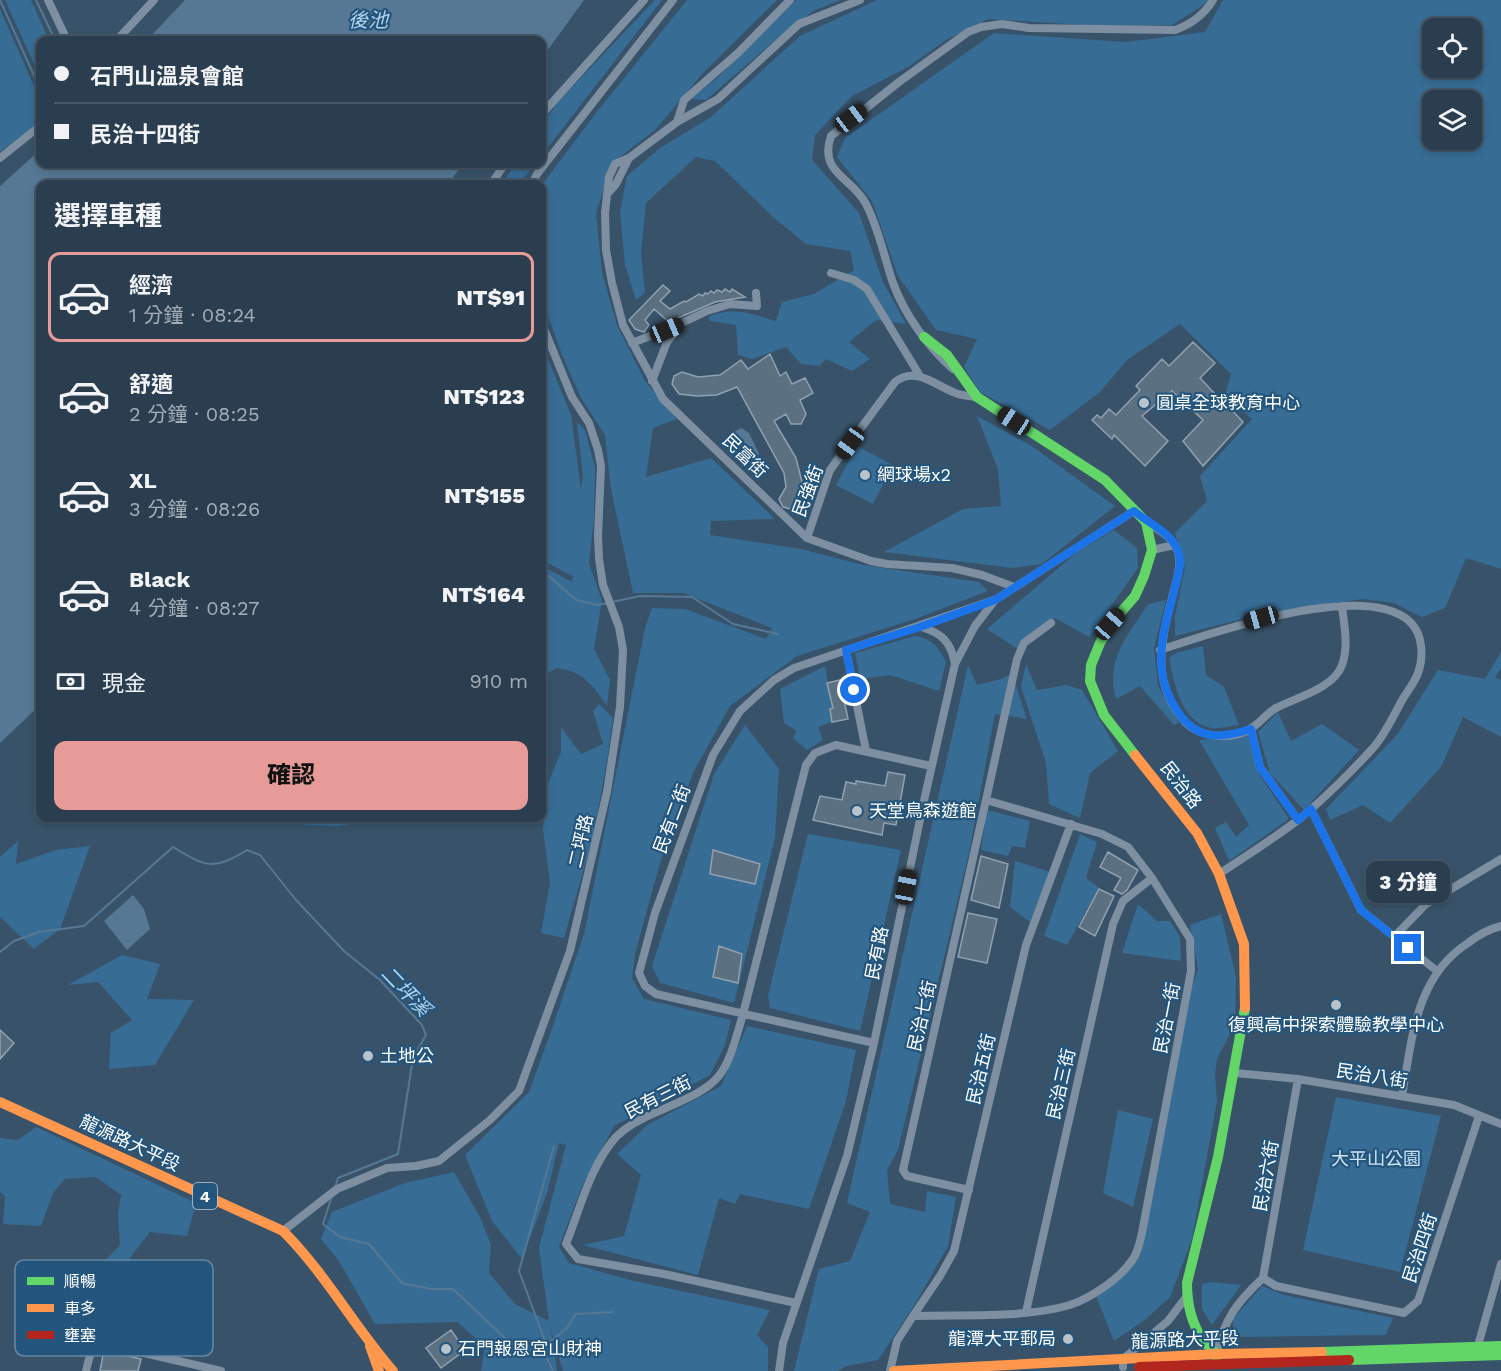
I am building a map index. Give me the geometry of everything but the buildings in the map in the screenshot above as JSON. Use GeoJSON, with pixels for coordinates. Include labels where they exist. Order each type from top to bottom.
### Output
{"type":"FeatureCollection","features":[{"type":"Feature","properties":{"kind":"main road"},"geometry":{"type":"LineString","coordinates":[[924,337],[947,356],[977,397],[1105,480],[1146,522],[1152,550]]}},
{"type":"Feature","properties":{"kind":"main road","name":"民治路"},"geometry":{"type":"LineString","coordinates":[[1152,550],[1135,596],[1110,624],[1100,642],[1091,665],[1090,681],[1104,715],[1171,797],[1197,833],[1219,874],[1244,944],[1246,989],[1244,1022],[1218,1157],[1187,1283],[1186,1296]]}},
{"type":"Feature","properties":{"kind":"main road","name":"龍源路大平段"},"geometry":{"type":"LineString","coordinates":[[0,1102],[283,1231],[303,1251],[368,1342],[393,1371]]}},
{"type":"Feature","properties":{"kind":"main road"},"geometry":{"type":"LineString","coordinates":[[1186,1296],[1195,1328],[1217,1359]]}},
{"type":"Feature","properties":{"kind":"main road","name":"龍源路大平段"},"geometry":{"type":"LineString","coordinates":[[368,1342],[379,1371]]}},
{"type":"Feature","properties":{"kind":"main road"},"geometry":{"type":"LineString","coordinates":[[1476,1352],[1501,1346]]}},
{"type":"Feature","properties":{"kind":"main road"},"geometry":{"type":"LineString","coordinates":[[1476,1352],[1501,1355]]}},
{"type":"Feature","properties":{"kind":"main road","name":"龍源路大平段"},"geometry":{"type":"LineString","coordinates":[[892,1371],[1476,1352]]}},
{"type":"Feature","properties":{"kind":"main road","name":"龍源路大平段"},"geometry":{"type":"LineString","coordinates":[[1053,1371],[1123,1363]]}},
{"type":"Feature","properties":{"kind":"street"},"geometry":{"type":"LineString","coordinates":[[48,0],[65,36]]}},
{"type":"Feature","properties":{"kind":"street"},"geometry":{"type":"LineString","coordinates":[[121,36],[154,0]]}},
{"type":"Feature","properties":{"kind":"street"},"geometry":{"type":"LineString","coordinates":[[546,110],[644,0]]}},
{"type":"Feature","properties":{"kind":"street"},"geometry":{"type":"LineString","coordinates":[[546,162],[673,0]]}},
{"type":"Feature","properties":{"kind":"street"},"geometry":{"type":"LineString","coordinates":[[677,122],[684,100],[739,52],[790,0]]}},
{"type":"Feature","properties":{"kind":"street","name":"民富街"},"geometry":{"type":"LineString","coordinates":[[860,0],[799,24],[718,99],[677,122],[629,158],[616,184],[608,193],[605,213],[606,250],[617,306],[632,343],[663,399],[807,538],[871,561],[952,568],[982,575],[1014,587]]}},
{"type":"Feature","properties":{"kind":"street"},"geometry":{"type":"LineString","coordinates":[[924,337],[915,326],[893,282],[867,206],[830,163],[827,147],[831,136],[891,87],[968,32],[981,27],[1002,24],[1029,28],[1175,30],[1187,26],[1201,16],[1213,0]]}},
{"type":"Feature","properties":{"kind":"street"},"geometry":{"type":"LineString","coordinates":[[0,158],[36,129]]}},
{"type":"Feature","properties":{"kind":"street"},"geometry":{"type":"LineString","coordinates":[[831,273],[854,280],[867,289],[920,376],[958,394],[977,397]]}},
{"type":"Feature","properties":{"kind":"street"},"geometry":{"type":"LineString","coordinates":[[632,343],[707,311],[730,304],[757,306],[756,294]]}},
{"type":"Feature","properties":{"kind":"street"},"geometry":{"type":"LineString","coordinates":[[652,381],[667,342],[682,323]]}},
{"type":"Feature","properties":{"kind":"street","name":"二坪路"},"geometry":{"type":"LineString","coordinates":[[283,1231],[337,1189],[387,1168],[416,1166],[439,1161],[490,1120],[519,1091],[570,951],[607,792],[619,718],[623,650],[619,627],[603,585],[599,559],[602,466],[589,423],[572,397],[546,334]]}},
{"type":"Feature","properties":{"kind":"street","name":"民強街"},"geometry":{"type":"LineString","coordinates":[[807,538],[830,470],[895,382],[902,376],[920,376]]}},
{"type":"Feature","properties":{"kind":"street","name":"民有路"},"geometry":{"type":"LineString","coordinates":[[779,1371],[783,1343],[847,1156],[874,1042],[931,766],[955,664],[975,626],[995,600],[1134,511]]}},
{"type":"Feature","properties":{"kind":"street"},"geometry":{"type":"LineString","coordinates":[[1146,522],[1164,531],[1179,556],[1179,571],[1160,650],[1167,694],[1187,723],[1201,734],[1223,736],[1251,729],[1268,712],[1335,676],[1342,665],[1346,644],[1342,606]]}},
{"type":"Feature","properties":{"kind":"street"},"geometry":{"type":"LineString","coordinates":[[1152,550],[1174,545]]}},
{"type":"Feature","properties":{"kind":"street","name":"民有二街"},"geometry":{"type":"LineString","coordinates":[[874,1042],[656,994],[645,986],[639,973],[655,913],[713,755],[740,711],[774,680],[794,668],[995,600]]}},
{"type":"Feature","properties":{"kind":"street"},"geometry":{"type":"LineString","coordinates":[[1160,650],[1261,618],[1342,606],[1376,606],[1394,610],[1409,622],[1420,639],[1422,654],[1418,672],[1390,725],[1374,747],[1298,820],[1219,874]]}},
{"type":"Feature","properties":{"kind":"street"},"geometry":{"type":"LineString","coordinates":[[986,800],[1017,659],[1024,643],[1037,631],[1051,623]]}},
{"type":"Feature","properties":{"kind":"street"},"geometry":{"type":"LineString","coordinates":[[920,627],[933,630],[945,638],[951,647],[955,664]]}},
{"type":"Feature","properties":{"kind":"street"},"geometry":{"type":"LineString","coordinates":[[846,650],[866,751]]}},
{"type":"Feature","properties":{"kind":"street"},"geometry":{"type":"LineString","coordinates":[[1251,729],[1260,767],[1298,820]]}},
{"type":"Feature","properties":{"kind":"street","name":"民有三街"},"geometry":{"type":"LineString","coordinates":[[796,1303],[664,1274],[578,1259],[566,1244],[598,1161],[617,1136],[641,1119],[701,1092],[718,1080],[732,1054],[806,765],[815,753],[836,745],[931,766]]}},
{"type":"Feature","properties":{"kind":"street","name":"民治一街"},"geometry":{"type":"LineString","coordinates":[[913,1316],[1026,1312],[1071,1304],[1100,1289],[1134,1258],[1142,1233],[1191,970],[1190,939],[1152,878],[1128,847],[1102,834],[986,800]]}},
{"type":"Feature","properties":{"kind":"street","name":"民治七街"},"geometry":{"type":"LineString","coordinates":[[969,1190],[907,1176],[903,1170],[986,800]]}},
{"type":"Feature","properties":{"kind":"street"},"geometry":{"type":"LineString","coordinates":[[1311,809],[1361,910],[1437,970]]}},
{"type":"Feature","properties":{"kind":"street","name":"民治五街"},"geometry":{"type":"LineString","coordinates":[[913,1316],[954,1251],[1026,945],[1071,824]]}},
{"type":"Feature","properties":{"kind":"street"},"geometry":{"type":"LineString","coordinates":[[1394,936],[1426,904],[1501,859]]}},
{"type":"Feature","properties":{"kind":"street","name":"民治三街"},"geometry":{"type":"LineString","coordinates":[[1026,1312],[1113,924],[1123,901],[1152,878]]}},
{"type":"Feature","properties":{"kind":"street"},"geometry":{"type":"LineString","coordinates":[[1402,1096],[1415,1019],[1437,970],[1454,951],[1474,938],[1501,926]]}},
{"type":"Feature","properties":{"kind":"street","name":"民治八街"},"geometry":{"type":"LineString","coordinates":[[1235,1073],[1298,1079],[1454,1105],[1501,1124]]}},
{"type":"Feature","properties":{"kind":"street","name":"民治六街"},"geometry":{"type":"LineString","coordinates":[[1263,1278],[1298,1079]]}},
{"type":"Feature","properties":{"kind":"street","name":"民治四街"},"geometry":{"type":"LineString","coordinates":[[1263,1278],[1276,1286],[1404,1314],[1418,1301],[1479,1116]]}},
{"type":"Feature","properties":{"kind":"street"},"geometry":{"type":"LineString","coordinates":[[1476,1352],[1501,1264]]}},
{"type":"Feature","properties":{"kind":"street"},"geometry":{"type":"LineString","coordinates":[[1217,1359],[1223,1328],[1239,1300],[1263,1278]]}},
{"type":"Feature","properties":{"kind":"street"},"geometry":{"type":"LineString","coordinates":[[1123,1363],[1168,1321],[1186,1296]]}},
{"type":"Feature","properties":{"kind":"street"},"geometry":{"type":"LineString","coordinates":[[892,1371],[897,1341],[913,1316]]}},
{"type":"Feature","properties":{"kind":"street"},"geometry":{"type":"LineString","coordinates":[[86,1371],[91,1356]]}},
{"type":"Feature","properties":{"kind":"street"},"geometry":{"type":"LineString","coordinates":[[157,1356],[221,1371]]}},
{"type":"Feature","properties":{"kind":"green space"},"geometry":{"type":"Polygon","coordinates":[[[5,0],[31,0],[47,36],[36,36],[36,68],[5,0]]]}},
{"type":"Feature","properties":{"kind":"green space"},"geometry":{"type":"Polygon","coordinates":[[[655,0],[662,0],[546,150],[546,119],[558,102],[655,0]]]}},
{"type":"Feature","properties":{"kind":"green space"},"geometry":{"type":"Polygon","coordinates":[[[687,0],[777,0],[704,72],[655,130],[612,163],[596,213],[602,273],[617,325],[645,381],[677,419],[653,428],[646,477],[711,458],[775,519],[711,521],[710,535],[801,549],[863,565],[979,582],[988,591],[915,619],[797,656],[730,706],[693,773],[660,863],[635,954],[632,978],[644,999],[731,1020],[725,1045],[710,1075],[614,1126],[582,1186],[559,1247],[569,1263],[634,1281],[770,1310],[757,1335],[768,1347],[768,1371],[563,1371],[551,1330],[557,1371],[481,1371],[485,1346],[457,1322],[375,1324],[339,1261],[321,1239],[332,1212],[405,1183],[454,1172],[480,1217],[491,1245],[489,1273],[515,1304],[549,1321],[539,1248],[566,1145],[559,1143],[547,1193],[522,1259],[492,1221],[465,1155],[529,1092],[554,1023],[584,934],[645,628],[652,608],[685,609],[766,639],[772,628],[683,593],[633,593],[611,489],[605,435],[581,398],[546,310],[546,180],[687,0]]]}},
{"type":"Feature","properties":{"kind":"green space"},"geometry":{"type":"Polygon","coordinates":[[[796,0],[841,0],[815,10],[781,35],[706,100],[691,99],[717,78],[796,0]]]}},
{"type":"Feature","properties":{"kind":"green space"},"geometry":{"type":"Polygon","coordinates":[[[877,0],[1211,0],[1172,25],[1101,26],[988,19],[946,40],[908,67],[852,96],[815,135],[812,160],[859,213],[883,282],[906,324],[876,320],[849,342],[870,359],[852,371],[826,359],[820,366],[801,364],[786,347],[752,359],[738,355],[736,325],[710,321],[708,317],[734,312],[776,321],[782,302],[814,294],[854,270],[850,251],[806,244],[773,217],[715,161],[696,157],[646,203],[641,253],[645,293],[636,300],[625,265],[620,212],[627,176],[660,148],[711,117],[800,36],[877,0]]]}},
{"type":"Feature","properties":{"kind":"green space"},"geometry":{"type":"Polygon","coordinates":[[[1223,0],[1501,0],[1501,569],[1466,558],[1445,608],[1422,617],[1394,603],[1363,599],[1262,614],[1175,636],[1175,616],[1185,568],[1175,533],[1207,501],[1200,476],[1252,419],[1225,396],[1231,374],[1180,324],[1127,360],[1100,392],[1050,430],[980,392],[964,367],[977,339],[936,330],[898,276],[872,201],[837,157],[845,138],[994,33],[1126,42],[1205,32],[1223,0]]]}},
{"type":"Feature","properties":{"kind":"green space"},"geometry":{"type":"Polygon","coordinates":[[[0,9],[36,91],[36,123],[29,131],[0,152],[0,9]]]}},
{"type":"Feature","properties":{"kind":"green space"},"geometry":{"type":"Polygon","coordinates":[[[513,168],[532,168],[522,180],[504,180],[513,168]]]}},
{"type":"Feature","properties":{"kind":"green space"},"geometry":{"type":"Polygon","coordinates":[[[546,354],[571,415],[581,489],[583,477],[577,422],[585,430],[595,468],[594,517],[589,564],[602,600],[594,649],[610,680],[607,706],[586,680],[573,672],[556,668],[546,674],[546,568],[572,582],[573,574],[572,576],[546,562],[546,354]]]}},
{"type":"Feature","properties":{"kind":"green space"},"geometry":{"type":"Polygon","coordinates":[[[977,416],[1030,445],[1115,506],[1042,564],[1013,568],[884,552],[963,509],[1001,506],[998,469],[977,416]]]}},
{"type":"Feature","properties":{"kind":"green space","name":"網球場x2"},"geometry":{"type":"Polygon","coordinates":[[[857,446],[893,465],[873,504],[836,485],[857,446]]]}},
{"type":"Feature","properties":{"kind":"green space"},"geometry":{"type":"Polygon","coordinates":[[[1114,530],[1137,548],[1138,568],[1089,637],[1055,618],[1019,650],[987,629],[1075,554],[1114,530]]]}},
{"type":"Feature","properties":{"kind":"green space"},"geometry":{"type":"Polygon","coordinates":[[[1166,600],[1154,648],[1158,686],[1179,723],[1174,725],[1140,686],[1116,699],[1113,685],[1116,660],[1126,638],[1148,604],[1166,600]]]}},
{"type":"Feature","properties":{"kind":"green space"},"geometry":{"type":"Polygon","coordinates":[[[915,636],[934,644],[946,662],[939,691],[890,675],[860,679],[855,653],[915,636]]]}},
{"type":"Feature","properties":{"kind":"green space"},"geometry":{"type":"Polygon","coordinates":[[[1203,646],[1206,675],[1224,687],[1239,725],[1211,728],[1201,724],[1192,718],[1181,700],[1173,679],[1169,658],[1176,653],[1203,646]]]}},
{"type":"Feature","properties":{"kind":"green space"},"geometry":{"type":"Polygon","coordinates":[[[1501,652],[1501,668],[1495,677],[1501,680],[1501,737],[1463,717],[1441,767],[1390,823],[1363,805],[1330,820],[1326,809],[1397,735],[1438,670],[1485,679],[1501,652]]]}},
{"type":"Feature","properties":{"kind":"green space"},"geometry":{"type":"Polygon","coordinates":[[[1026,664],[1037,690],[1066,685],[1082,690],[1118,751],[1090,773],[1080,818],[1049,804],[1046,763],[1021,687],[1026,664]]]}},
{"type":"Feature","properties":{"kind":"green space"},"geometry":{"type":"Polygon","coordinates":[[[968,665],[977,685],[1012,674],[1027,719],[995,714],[969,853],[898,1150],[887,1170],[890,1204],[925,1212],[927,1191],[956,1197],[948,1246],[915,1304],[878,1360],[847,1366],[837,1371],[794,1371],[819,1269],[850,1261],[870,1212],[847,1203],[968,665]]]}},
{"type":"Feature","properties":{"kind":"green space"},"geometry":{"type":"Polygon","coordinates":[[[825,666],[833,708],[830,709],[832,722],[818,727],[823,740],[807,750],[793,738],[797,731],[784,723],[780,689],[825,666]]]}},
{"type":"Feature","properties":{"kind":"green space"},"geometry":{"type":"Polygon","coordinates":[[[599,704],[613,718],[593,837],[564,938],[541,933],[550,883],[543,829],[544,822],[546,822],[547,786],[561,752],[561,727],[581,754],[603,744],[593,711],[599,704]]]}},
{"type":"Feature","properties":{"kind":"green space"},"geometry":{"type":"Polygon","coordinates":[[[1278,712],[1291,741],[1322,724],[1359,750],[1304,810],[1270,773],[1258,732],[1278,712]]]}},
{"type":"Feature","properties":{"kind":"green space"},"geometry":{"type":"Polygon","coordinates":[[[745,725],[779,769],[775,838],[734,1003],[660,983],[652,966],[714,774],[745,725]]]}},
{"type":"Feature","properties":{"kind":"green space"},"geometry":{"type":"Polygon","coordinates":[[[1248,735],[1259,774],[1289,819],[1229,861],[1215,828],[1226,822],[1236,837],[1249,825],[1199,740],[1248,735]]]}},
{"type":"Feature","properties":{"kind":"green space"},"geometry":{"type":"Polygon","coordinates":[[[987,810],[1030,821],[1025,848],[1012,846],[1008,856],[981,850],[987,810]]]}},
{"type":"Feature","properties":{"kind":"green space"},"geometry":{"type":"Polygon","coordinates":[[[274,822],[372,822],[336,826],[274,822]]]}},
{"type":"Feature","properties":{"kind":"green space"},"geometry":{"type":"Polygon","coordinates":[[[808,834],[901,850],[860,1031],[770,1008],[768,995],[808,834]]]}},
{"type":"Feature","properties":{"kind":"green space"},"geometry":{"type":"Polygon","coordinates":[[[1080,834],[1097,842],[1086,878],[1099,888],[1067,945],[1044,936],[1080,834]]]}},
{"type":"Feature","properties":{"kind":"green space"},"geometry":{"type":"Polygon","coordinates":[[[18,841],[16,864],[56,850],[90,846],[60,929],[34,949],[0,917],[0,857],[18,841]]]}},
{"type":"Feature","properties":{"kind":"green space"},"geometry":{"type":"Polygon","coordinates":[[[1015,861],[1050,872],[1030,922],[1010,907],[1015,861]]]}},
{"type":"Feature","properties":{"kind":"green space"},"geometry":{"type":"Polygon","coordinates":[[[1138,904],[1157,921],[1170,921],[1180,937],[1181,961],[1122,953],[1138,904]]]}},
{"type":"Feature","properties":{"kind":"green space"},"geometry":{"type":"Polygon","coordinates":[[[1221,914],[1236,977],[1235,1024],[1217,1059],[1215,1075],[1217,1101],[1192,1239],[1170,1297],[1146,1319],[1114,1341],[1096,1296],[1132,1264],[1154,1179],[1191,990],[1198,969],[1190,925],[1221,914]]]}},
{"type":"Feature","properties":{"kind":"green space"},"geometry":{"type":"Polygon","coordinates":[[[122,955],[160,964],[147,999],[194,1000],[155,1065],[109,1069],[111,1033],[132,1020],[98,982],[68,985],[122,955]]]}},
{"type":"Feature","properties":{"kind":"green space"},"geometry":{"type":"Polygon","coordinates":[[[747,1026],[856,1050],[846,1101],[809,1209],[740,1194],[735,1204],[719,1198],[698,1275],[583,1245],[624,1236],[641,1175],[617,1154],[647,1125],[721,1086],[747,1026]]]}},
{"type":"Feature","properties":{"kind":"green space","name":"大平山公園"},"geometry":{"type":"Polygon","coordinates":[[[1336,1097],[1441,1116],[1400,1272],[1303,1250],[1336,1097]]]}},
{"type":"Feature","properties":{"kind":"green space"},"geometry":{"type":"Polygon","coordinates":[[[1118,1110],[1153,1119],[1133,1207],[1103,1193],[1118,1110]]]}},
{"type":"Feature","properties":{"kind":"green space"},"geometry":{"type":"Polygon","coordinates":[[[36,1127],[196,1203],[187,1236],[150,1232],[128,1260],[106,1260],[120,1245],[118,1214],[121,1195],[96,1177],[65,1179],[53,1193],[41,1226],[3,1224],[5,1196],[0,1192],[0,1138],[18,1140],[36,1127]]]}},
{"type":"Feature","properties":{"kind":"green space"},"geometry":{"type":"Polygon","coordinates":[[[1211,1282],[1241,1285],[1212,1325],[1202,1309],[1202,1284],[1211,1282]]]}},
{"type":"Feature","properties":{"kind":"green space"},"geometry":{"type":"Polygon","coordinates":[[[1262,1286],[1284,1295],[1393,1318],[1386,1335],[1233,1337],[1233,1319],[1262,1286]]]}},
{"type":"Feature","properties":{"kind":"water","name":"後池"},"geometry":{"type":"Polygon","coordinates":[[[185,0],[584,0],[546,52],[546,36],[151,36],[185,0]]]}},
{"type":"Feature","properties":{"kind":"water"},"geometry":{"type":"Polygon","coordinates":[[[36,154],[36,168],[460,168],[451,180],[36,180],[36,709],[0,743],[0,186],[36,154]]]}},
{"type":"Feature","properties":{"kind":"water"},"geometry":{"type":"Polygon","coordinates":[[[741,428],[749,433],[759,454],[749,460],[741,445],[730,441],[732,433],[741,428]]]}},
{"type":"Feature","properties":{"kind":"water"},"geometry":{"type":"Polygon","coordinates":[[[133,895],[144,909],[150,929],[127,950],[104,921],[133,895]]]}},
{"type":"Feature","properties":{"kind":"waterway"},"geometry":{"type":"LineString","coordinates":[[0,0],[36,80]]}},
{"type":"Feature","properties":{"kind":"waterway"},"geometry":{"type":"LineString","coordinates":[[36,0],[53,36]]}},
{"type":"Feature","properties":{"kind":"waterway"},"geometry":{"type":"LineString","coordinates":[[546,574],[576,600],[598,605],[640,596],[692,597],[733,624],[778,634]]}},
{"type":"Feature","properties":{"kind":"waterway","name":"二坪溪"},"geometry":{"type":"LineString","coordinates":[[0,952],[14,941],[39,932],[84,926],[173,847],[194,859],[210,864],[226,861],[247,850],[260,855],[296,900],[344,951],[380,980],[422,1025],[426,1035],[413,1058],[398,1154],[338,1178],[335,1188]]}},
{"type":"Feature","properties":{"kind":"waterway"},"geometry":{"type":"LineString","coordinates":[[546,1344],[519,1271],[554,1146]]}},
{"type":"Feature","properties":{"kind":"waterway","name":"二坪溪"},"geometry":{"type":"LineString","coordinates":[[331,1199],[323,1224],[340,1237],[369,1244],[402,1283],[431,1289],[453,1289],[507,1340],[530,1354],[542,1348],[553,1371]]}},
{"type":"Feature","properties":{"kind":"waterway"},"geometry":{"type":"LineString","coordinates":[[542,1348],[566,1329],[576,1314],[613,1312]]}},
{"type":"Feature","properties":{"kind":"traffic: fast"},"geometry":{"type":"LineString","coordinates":[[924,337],[947,355],[977,397],[1105,480],[1146,522],[1152,550],[1144,576],[1135,596],[1110,625],[1100,643],[1091,665],[1090,681],[1104,715],[1135,755]]}},
{"type":"Feature","properties":{"kind":"traffic: fast"},"geometry":{"type":"LineString","coordinates":[[1217,1360],[1214,1352],[1199,1334],[1193,1320],[1187,1283],[1218,1157],[1245,1008]]}},
{"type":"Feature","properties":{"kind":"traffic: fast"},"geometry":{"type":"LineString","coordinates":[[1322,1352],[1501,1346]]}},
{"type":"Feature","properties":{"kind":"traffic: fast"},"geometry":{"type":"LineString","coordinates":[[1349,1360],[1501,1355]]}},
{"type":"Feature","properties":{"kind":"traffic: slow"},"geometry":{"type":"LineString","coordinates":[[1135,755],[1197,833],[1219,874],[1244,944],[1245,1008]]}},
{"type":"Feature","properties":{"kind":"traffic: slow"},"geometry":{"type":"LineString","coordinates":[[0,1102],[283,1231],[312,1264],[393,1371]]}},
{"type":"Feature","properties":{"kind":"traffic: slow"},"geometry":{"type":"LineString","coordinates":[[370,1346],[379,1371]]}},
{"type":"Feature","properties":{"kind":"traffic: slow"},"geometry":{"type":"LineString","coordinates":[[894,1371],[1216,1354],[1322,1352]]}},
{"type":"Feature","properties":{"kind":"traffic: jam"},"geometry":{"type":"LineString","coordinates":[[1139,1367],[1349,1360]]}},
{"type":"Feature","properties":{"kind":"place","name":"圓桌全球教育中心"},"geometry":{"type":"Point","coordinates":[1144,403]}},
{"type":"Feature","properties":{"kind":"place","name":"網球場x2"},"geometry":{"type":"Point","coordinates":[865,475]}},
{"type":"Feature","properties":{"kind":"place","name":"天堂鳥森遊館"},"geometry":{"type":"Point","coordinates":[857,811]}},
{"type":"Feature","properties":{"kind":"place","name":"復興高中探索體驗教學中心"},"geometry":{"type":"Point","coordinates":[1336,1005]}},
{"type":"Feature","properties":{"kind":"place","name":"土地公"},"geometry":{"type":"Point","coordinates":[368,1056]}},
{"type":"Feature","properties":{"kind":"place","name":"龍潭大平郵局"},"geometry":{"type":"Point","coordinates":[1068,1339]}},
{"type":"Feature","properties":{"kind":"place","name":"石門報恩宮山財神"},"geometry":{"type":"Point","coordinates":[446,1349]}},
{"type":"Feature","properties":{"kind":"route"},"geometry":{"type":"LineString","coordinates":[[854,690],[846,650],[995,600],[1134,511],[1146,522],[1164,531],[1179,556],[1179,571],[1160,650],[1167,694],[1177,710],[1187,723],[1201,734],[1223,736],[1251,729],[1260,767],[1273,788],[1298,820],[1311,809],[1361,910],[1408,948]]}}]}
